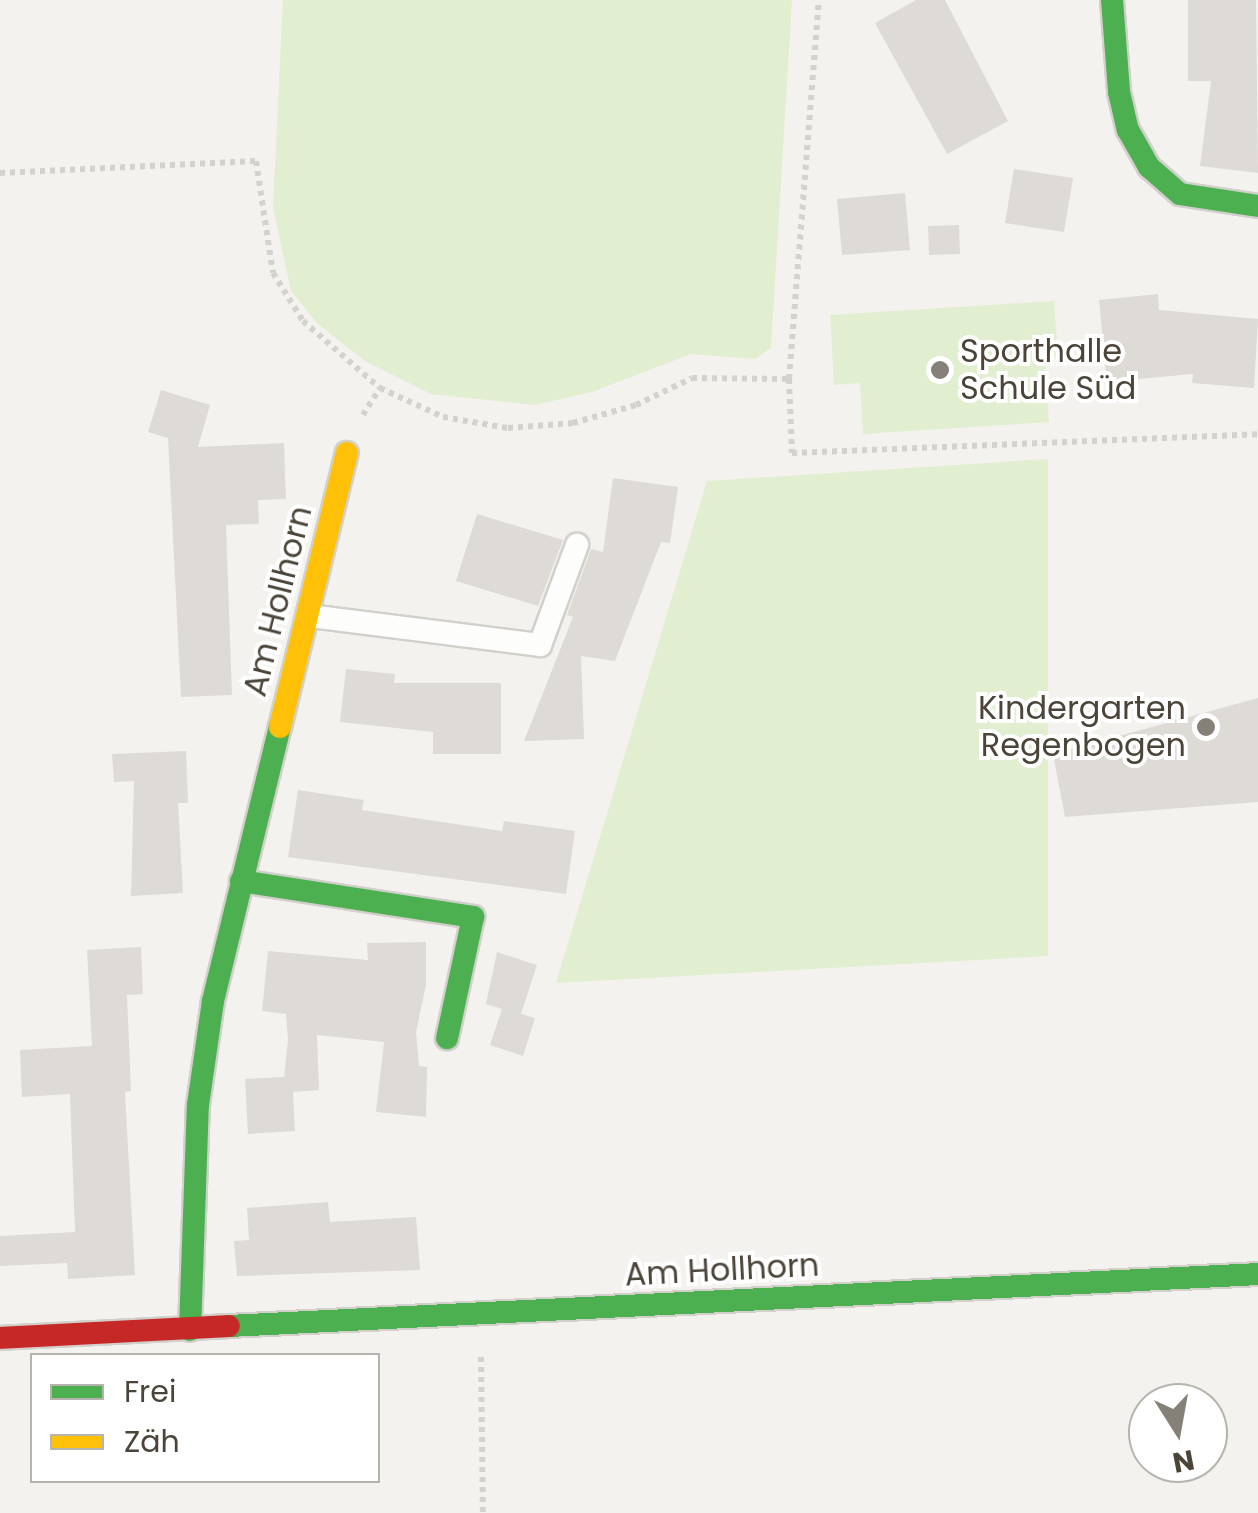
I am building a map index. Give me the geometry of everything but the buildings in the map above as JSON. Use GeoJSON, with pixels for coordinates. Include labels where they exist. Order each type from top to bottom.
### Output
{"type":"FeatureCollection","features":[{"type":"Feature","properties":{"kind":"street"},"geometry":{"type":"LineString","coordinates":[[1112,0],[1120,92],[1128,130],[1149,167],[1180,194],[1258,206]]}},
{"type":"Feature","properties":{"kind":"street","name":"Am Hollhorn"},"geometry":{"type":"LineString","coordinates":[[190,1330],[198,1105],[241,881],[310,616],[347,453]]}},
{"type":"Feature","properties":{"kind":"street"},"geometry":{"type":"LineString","coordinates":[[241,881],[473,917],[448,1038]]}},
{"type":"Feature","properties":{"kind":"street","name":"Am Hollhorn"},"geometry":{"type":"LineString","coordinates":[[0,1338],[1258,1274]]}},
{"type":"Feature","properties":{"kind":"lane"},"geometry":{"type":"LineString","coordinates":[[310,616],[540,644],[577,545]]}},
{"type":"Feature","properties":{"kind":"path"},"geometry":{"type":"LineString","coordinates":[[819,0],[788,379],[792,453],[1258,434]]}},
{"type":"Feature","properties":{"kind":"path"},"geometry":{"type":"LineString","coordinates":[[0,173],[256,161],[273,273],[303,322],[380,388],[443,417],[508,428],[573,423],[636,405],[692,378],[788,379]]}},
{"type":"Feature","properties":{"kind":"path"},"geometry":{"type":"LineString","coordinates":[[481,1316],[483,1513]]}},
{"type":"Feature","properties":{"kind":"green space"},"geometry":{"type":"Polygon","coordinates":[[[283,0],[792,0],[771,348],[755,359],[691,354],[592,392],[534,405],[431,394],[365,361],[318,324],[291,291],[273,207],[283,0]]]}},
{"type":"Feature","properties":{"kind":"green space","name":"Sporthalle Schule Süd"},"geometry":{"type":"Polygon","coordinates":[[[1054,301],[1058,357],[1045,358],[1049,422],[863,434],[860,383],[834,385],[830,315],[1054,301]]]}},
{"type":"Feature","properties":{"kind":"green space"},"geometry":{"type":"Polygon","coordinates":[[[1048,459],[1048,956],[556,983],[707,481],[1048,459]]]}},
{"type":"Feature","properties":{"kind":"traffic: fast"},"geometry":{"type":"LineString","coordinates":[[1112,0],[1119,92],[1128,130],[1149,167],[1180,194],[1258,206]]}},
{"type":"Feature","properties":{"kind":"traffic: fast"},"geometry":{"type":"LineString","coordinates":[[190,1330],[198,1105],[213,1001],[280,727]]}},
{"type":"Feature","properties":{"kind":"traffic: fast"},"geometry":{"type":"LineString","coordinates":[[241,881],[473,917],[447,1038]]}},
{"type":"Feature","properties":{"kind":"traffic: fast"},"geometry":{"type":"LineString","coordinates":[[229,1326],[1258,1274]]}},
{"type":"Feature","properties":{"kind":"traffic: slow"},"geometry":{"type":"LineString","coordinates":[[280,727],[347,453]]}},
{"type":"Feature","properties":{"kind":"traffic: jam"},"geometry":{"type":"LineString","coordinates":[[0,1338],[229,1326]]}},
{"type":"Feature","properties":{"kind":"place","name":"Sporthalle Schule Süd"},"geometry":{"type":"Point","coordinates":[940,370]}},
{"type":"Feature","properties":{"kind":"place","name":"Kindergarten Regenbogen"},"geometry":{"type":"Point","coordinates":[1206,727]}}]}
